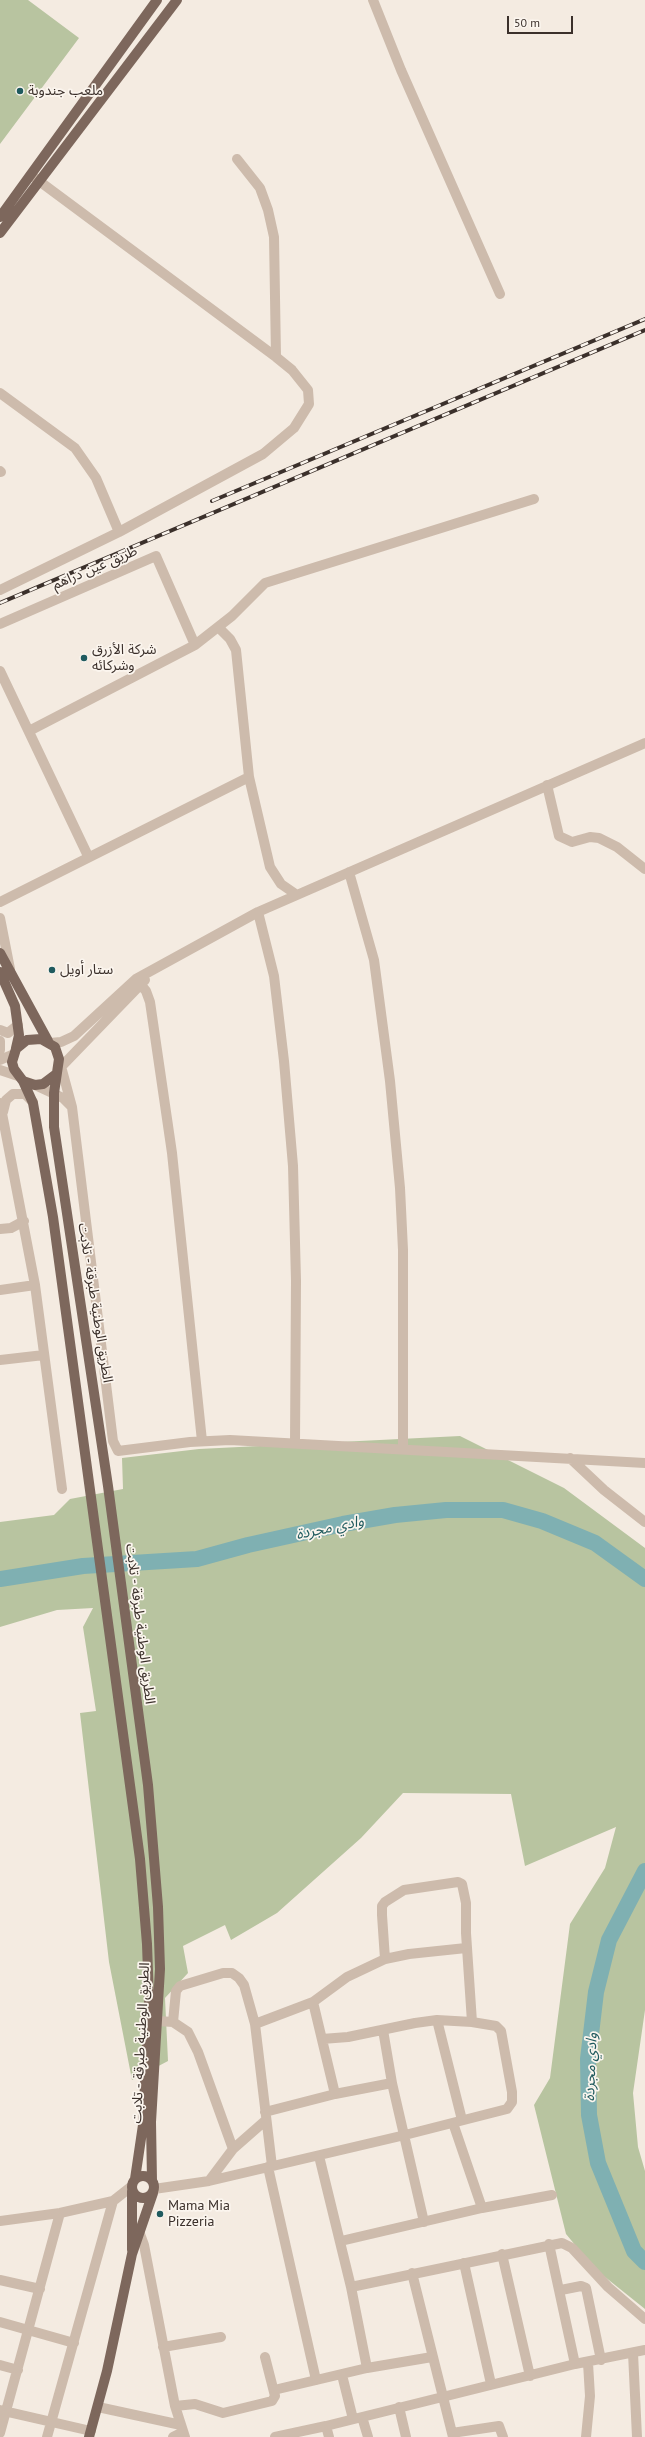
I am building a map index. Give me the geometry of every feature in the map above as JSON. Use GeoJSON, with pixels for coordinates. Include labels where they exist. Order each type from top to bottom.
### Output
{"type":"FeatureCollection","features":[{"type":"Feature","properties":{"kind":"main road"},"geometry":{"type":"LineString","coordinates":[[0,233],[75,114],[157,0]]}},
{"type":"Feature","properties":{"kind":"main road"},"geometry":{"type":"LineString","coordinates":[[0,217],[35,179],[84,121],[177,0]]}},
{"type":"Feature","properties":{"kind":"main road"},"geometry":{"type":"LineString","coordinates":[[136,28],[147,38]]}},
{"type":"Feature","properties":{"kind":"main road"},"geometry":{"type":"LineString","coordinates":[[75,114],[84,121]]}},
{"type":"Feature","properties":{"kind":"main road"},"geometry":{"type":"LineString","coordinates":[[0,953],[10,969],[26,1004],[49,1042],[55,1047],[59,1068],[43,1084],[35,1085],[20,1079],[12,1062],[15,1051],[18,1025],[15,1006],[0,972]]}},
{"type":"Feature","properties":{"kind":"main road"},"geometry":{"type":"LineString","coordinates":[[15,1051],[27,1040],[34,1038],[49,1042]]}},
{"type":"Feature","properties":{"kind":"main road","name":"الطريق الوطنية طبرقة - تلابت"},"geometry":{"type":"LineString","coordinates":[[59,1068],[54,1093],[54,1127],[108,1486],[128,1648],[153,1829],[158,1907],[158,2021],[151,2122],[153,2187],[135,2233]]}},
{"type":"Feature","properties":{"kind":"main road","name":"الطريق الوطنية طبرقة - تلابت"},"geometry":{"type":"LineString","coordinates":[[20,1079],[33,1102],[70,1334],[110,1650],[140,1859],[147,1944],[149,2000],[143,2125],[133,2185],[135,2233],[132,2254],[98,2407],[90,2434]]}},
{"type":"Feature","properties":{"kind":"main road"},"geometry":{"type":"LineString","coordinates":[[142,2176],[153,2187],[148,2198],[140,2198],[133,2185],[142,2176]]}},
{"type":"Feature","properties":{"kind":"street"},"geometry":{"type":"LineString","coordinates":[[373,0],[401,70],[500,294]]}},
{"type":"Feature","properties":{"kind":"street"},"geometry":{"type":"LineString","coordinates":[[237,159],[260,188],[273,229],[276,356]]}},
{"type":"Feature","properties":{"kind":"street","name":"طريق عين دراهم"},"geometry":{"type":"LineString","coordinates":[[0,590],[119,532],[263,454],[294,428],[309,404],[308,390],[292,370],[276,356],[35,179]]}},
{"type":"Feature","properties":{"kind":"street"},"geometry":{"type":"LineString","coordinates":[[0,394],[75,448],[96,478],[119,532]]}},
{"type":"Feature","properties":{"kind":"street"},"geometry":{"type":"LineString","coordinates":[[29,731],[195,645],[238,611],[262,586],[270,581],[534,499]]}},
{"type":"Feature","properties":{"kind":"street","name":"طريق عين دراهم"},"geometry":{"type":"LineString","coordinates":[[0,624],[156,556],[195,645]]}},
{"type":"Feature","properties":{"kind":"street"},"geometry":{"type":"LineString","coordinates":[[218,627],[230,639],[236,650],[249,777],[270,867],[281,884],[297,895]]}},
{"type":"Feature","properties":{"kind":"street"},"geometry":{"type":"LineString","coordinates":[[0,671],[88,856]]}},
{"type":"Feature","properties":{"kind":"street"},"geometry":{"type":"LineString","coordinates":[[49,1042],[61,1042],[74,1036],[156,968],[258,912],[645,743]]}},
{"type":"Feature","properties":{"kind":"street"},"geometry":{"type":"LineString","coordinates":[[0,902],[88,856],[249,777]]}},
{"type":"Feature","properties":{"kind":"street"},"geometry":{"type":"LineString","coordinates":[[547,785],[559,836],[572,842],[590,837],[599,838],[616,847],[645,869]]}},
{"type":"Feature","properties":{"kind":"street"},"geometry":{"type":"LineString","coordinates":[[349,872],[374,960],[390,1081],[399,1180],[403,1250],[403,1448]]}},
{"type":"Feature","properties":{"kind":"street"},"geometry":{"type":"LineString","coordinates":[[258,912],[274,976],[292,1151],[296,1234],[295,1443]]}},
{"type":"Feature","properties":{"kind":"street"},"geometry":{"type":"LineString","coordinates":[[0,918],[10,969]]}},
{"type":"Feature","properties":{"kind":"street"},"geometry":{"type":"LineString","coordinates":[[138,982],[59,1068],[72,1107],[116,1449],[121,1452],[202,1441],[295,1443],[645,1463]]}},
{"type":"Feature","properties":{"kind":"street"},"geometry":{"type":"LineString","coordinates":[[138,982],[146,990],[150,1002],[172,1153],[202,1441]]}},
{"type":"Feature","properties":{"kind":"street"},"geometry":{"type":"LineString","coordinates":[[0,1030],[8,1033],[18,1025]]}},
{"type":"Feature","properties":{"kind":"street"},"geometry":{"type":"LineString","coordinates":[[0,1041],[0,1050]]}},
{"type":"Feature","properties":{"kind":"street"},"geometry":{"type":"LineString","coordinates":[[0,1060],[15,1051]]}},
{"type":"Feature","properties":{"kind":"street"},"geometry":{"type":"LineString","coordinates":[[0,1070],[20,1079]]}},
{"type":"Feature","properties":{"kind":"street"},"geometry":{"type":"LineString","coordinates":[[35,1085],[63,1098],[72,1107]]}},
{"type":"Feature","properties":{"kind":"street"},"geometry":{"type":"LineString","coordinates":[[33,1102],[24,1094],[13,1094],[6,1100],[3,1116],[3,1145],[24,1221],[35,1285],[62,1489]]}},
{"type":"Feature","properties":{"kind":"street"},"geometry":{"type":"LineString","coordinates":[[0,1103],[3,1116]]}},
{"type":"Feature","properties":{"kind":"street"},"geometry":{"type":"LineString","coordinates":[[0,1229],[11,1228],[24,1221]]}},
{"type":"Feature","properties":{"kind":"street"},"geometry":{"type":"LineString","coordinates":[[0,1290],[35,1285]]}},
{"type":"Feature","properties":{"kind":"street"},"geometry":{"type":"LineString","coordinates":[[0,1360],[44,1355]]}},
{"type":"Feature","properties":{"kind":"street"},"geometry":{"type":"LineString","coordinates":[[570,1458],[604,1490],[645,1522]]}},
{"type":"Feature","properties":{"kind":"street"},"geometry":{"type":"LineString","coordinates":[[385,1959],[382,1906],[391,1896],[404,1890],[427,1886],[458,1882],[462,1884],[466,1903],[466,1948],[472,2022]]}},
{"type":"Feature","properties":{"kind":"street"},"geometry":{"type":"LineString","coordinates":[[255,2024],[313,2002],[347,1977],[385,1959],[410,1954],[466,1948]]}},
{"type":"Feature","properties":{"kind":"street"},"geometry":{"type":"LineString","coordinates":[[173,2022],[176,1991],[180,1986],[223,1973],[232,1973],[239,1978],[244,1985],[255,2024],[266,2116],[270,2166],[316,2380]]}},
{"type":"Feature","properties":{"kind":"street"},"geometry":{"type":"LineString","coordinates":[[313,2002],[335,2094]]}},
{"type":"Feature","properties":{"kind":"street"},"geometry":{"type":"LineString","coordinates":[[437,2020],[458,2121],[482,2208]]}},
{"type":"Feature","properties":{"kind":"street"},"geometry":{"type":"LineString","coordinates":[[153,2187],[209,2181],[270,2166],[320,2156],[507,2108],[512,2102],[512,2092],[501,2031],[496,2026],[472,2022],[437,2020],[415,2022],[383,2030],[322,2039]]}},
{"type":"Feature","properties":{"kind":"street"},"geometry":{"type":"LineString","coordinates":[[158,2021],[173,2022],[188,2032],[198,2052],[233,2149]]}},
{"type":"Feature","properties":{"kind":"street"},"geometry":{"type":"LineString","coordinates":[[383,2030],[392,2084],[424,2222]]}},
{"type":"Feature","properties":{"kind":"street"},"geometry":{"type":"LineString","coordinates":[[209,2181],[233,2149],[266,2116],[335,2094],[392,2084]]}},
{"type":"Feature","properties":{"kind":"street"},"geometry":{"type":"LineString","coordinates":[[320,2156],[351,2287],[367,2368]]}},
{"type":"Feature","properties":{"kind":"street"},"geometry":{"type":"LineString","coordinates":[[0,2221],[60,2213],[113,2201],[133,2185]]}},
{"type":"Feature","properties":{"kind":"street"},"geometry":{"type":"LineString","coordinates":[[340,2242],[482,2208],[552,2195]]}},
{"type":"Feature","properties":{"kind":"street"},"geometry":{"type":"LineString","coordinates":[[47,2437],[113,2201]]}},
{"type":"Feature","properties":{"kind":"street"},"geometry":{"type":"LineString","coordinates":[[0,2433],[4,2411],[18,2370],[60,2213]]}},
{"type":"Feature","properties":{"kind":"street"},"geometry":{"type":"LineString","coordinates":[[135,2233],[144,2245],[175,2406],[183,2431]]}},
{"type":"Feature","properties":{"kind":"street"},"geometry":{"type":"LineString","coordinates":[[351,2287],[549,2244],[562,2243],[572,2248],[608,2287],[645,2319]]}},
{"type":"Feature","properties":{"kind":"street"},"geometry":{"type":"LineString","coordinates":[[549,2244],[575,2364]]}},
{"type":"Feature","properties":{"kind":"street"},"geometry":{"type":"LineString","coordinates":[[502,2254],[530,2376]]}},
{"type":"Feature","properties":{"kind":"street"},"geometry":{"type":"LineString","coordinates":[[464,2263],[491,2384]]}},
{"type":"Feature","properties":{"kind":"street"},"geometry":{"type":"LineString","coordinates":[[412,2273],[452,2435],[499,2426],[503,2437]]}},
{"type":"Feature","properties":{"kind":"street"},"geometry":{"type":"LineString","coordinates":[[0,2280],[40,2289]]}},
{"type":"Feature","properties":{"kind":"street"},"geometry":{"type":"LineString","coordinates":[[560,2290],[581,2286],[586,2288],[601,2360]]}},
{"type":"Feature","properties":{"kind":"street"},"geometry":{"type":"LineString","coordinates":[[0,2322],[74,2343]]}},
{"type":"Feature","properties":{"kind":"street"},"geometry":{"type":"LineString","coordinates":[[163,2347],[221,2337]]}},
{"type":"Feature","properties":{"kind":"street"},"geometry":{"type":"LineString","coordinates":[[274,2437],[289,2436],[491,2384],[530,2376],[575,2364],[588,2363],[645,2350]]}},
{"type":"Feature","properties":{"kind":"street"},"geometry":{"type":"LineString","coordinates":[[633,2353],[637,2437]]}},
{"type":"Feature","properties":{"kind":"street"},"geometry":{"type":"LineString","coordinates":[[175,2406],[195,2404],[223,2413],[268,2404],[274,2400],[274,2390],[265,2357]]}},
{"type":"Feature","properties":{"kind":"street"},"geometry":{"type":"LineString","coordinates":[[274,2390],[367,2368],[432,2357]]}},
{"type":"Feature","properties":{"kind":"street"},"geometry":{"type":"LineString","coordinates":[[586,2437],[590,2396],[588,2363]]}},
{"type":"Feature","properties":{"kind":"street"},"geometry":{"type":"LineString","coordinates":[[0,2365],[18,2370]]}},
{"type":"Feature","properties":{"kind":"street"},"geometry":{"type":"LineString","coordinates":[[342,2375],[358,2418],[368,2437]]}},
{"type":"Feature","properties":{"kind":"street"},"geometry":{"type":"LineString","coordinates":[[98,2407],[183,2431]]}},
{"type":"Feature","properties":{"kind":"street"},"geometry":{"type":"LineString","coordinates":[[399,2407],[406,2437]]}},
{"type":"Feature","properties":{"kind":"street"},"geometry":{"type":"LineString","coordinates":[[4,2411],[52,2420],[90,2434]]}},
{"type":"Feature","properties":{"kind":"street"},"geometry":{"type":"LineString","coordinates":[[326,2426],[329,2437]]}},
{"type":"Feature","properties":{"kind":"street"},"geometry":{"type":"LineString","coordinates":[[173,2437],[183,2431]]}},
{"type":"Feature","properties":{"kind":"green space","name":"ملعب جندوبة"},"geometry":{"type":"Polygon","coordinates":[[[0,0],[28,0],[79,38],[0,144],[0,0]]]}},
{"type":"Feature","properties":{"kind":"green space"},"geometry":{"type":"Polygon","coordinates":[[[460,1436],[564,1488],[645,1548],[645,2010],[633,2093],[638,2147],[645,2171],[645,2309],[595,2269],[566,2234],[534,2105],[550,2078],[570,1924],[605,1868],[616,1827],[525,1866],[511,1794],[403,1793],[361,1838],[277,1913],[231,1940],[225,1925],[183,1946],[188,1973],[165,1998],[168,2061],[132,2080],[109,1962],[80,1713],[96,1711],[83,1627],[93,1608],[57,1610],[0,1627],[0,1522],[54,1515],[70,1499],[123,1489],[122,1458],[199,1449],[460,1436]]]}},
{"type":"Feature","properties":{"kind":"waterway","name":"وادي مجردة"},"geometry":{"type":"LineString","coordinates":[[0,1579],[83,1566],[197,1559],[248,1545],[343,1524],[395,1515],[446,1510],[503,1510],[542,1521],[595,1543],[645,1579]]}},
{"type":"Feature","properties":{"kind":"waterway","name":"وادي مجردة"},"geometry":{"type":"LineString","coordinates":[[645,1871],[609,1940],[596,1992],[588,2059],[589,2115],[598,2163],[634,2251],[645,2262]]}},
{"type":"Feature","properties":{"kind":"railway"},"geometry":{"type":"LineString","coordinates":[[212,501],[645,319]]}},
{"type":"Feature","properties":{"kind":"railway"},"geometry":{"type":"LineString","coordinates":[[0,603],[645,330]]}},
{"type":"Feature","properties":{"kind":"place","name":"ملعب جندوبة"},"geometry":{"type":"Point","coordinates":[20,91]}},
{"type":"Feature","properties":{"kind":"place","name":"شركة الأزرق وشركائه"},"geometry":{"type":"Point","coordinates":[84,658]}},
{"type":"Feature","properties":{"kind":"place","name":"ستار أويل"},"geometry":{"type":"Point","coordinates":[52,970]}},
{"type":"Feature","properties":{"kind":"place","name":"Mama Mia Pizzeria"},"geometry":{"type":"Point","coordinates":[160,2214]}}]}
